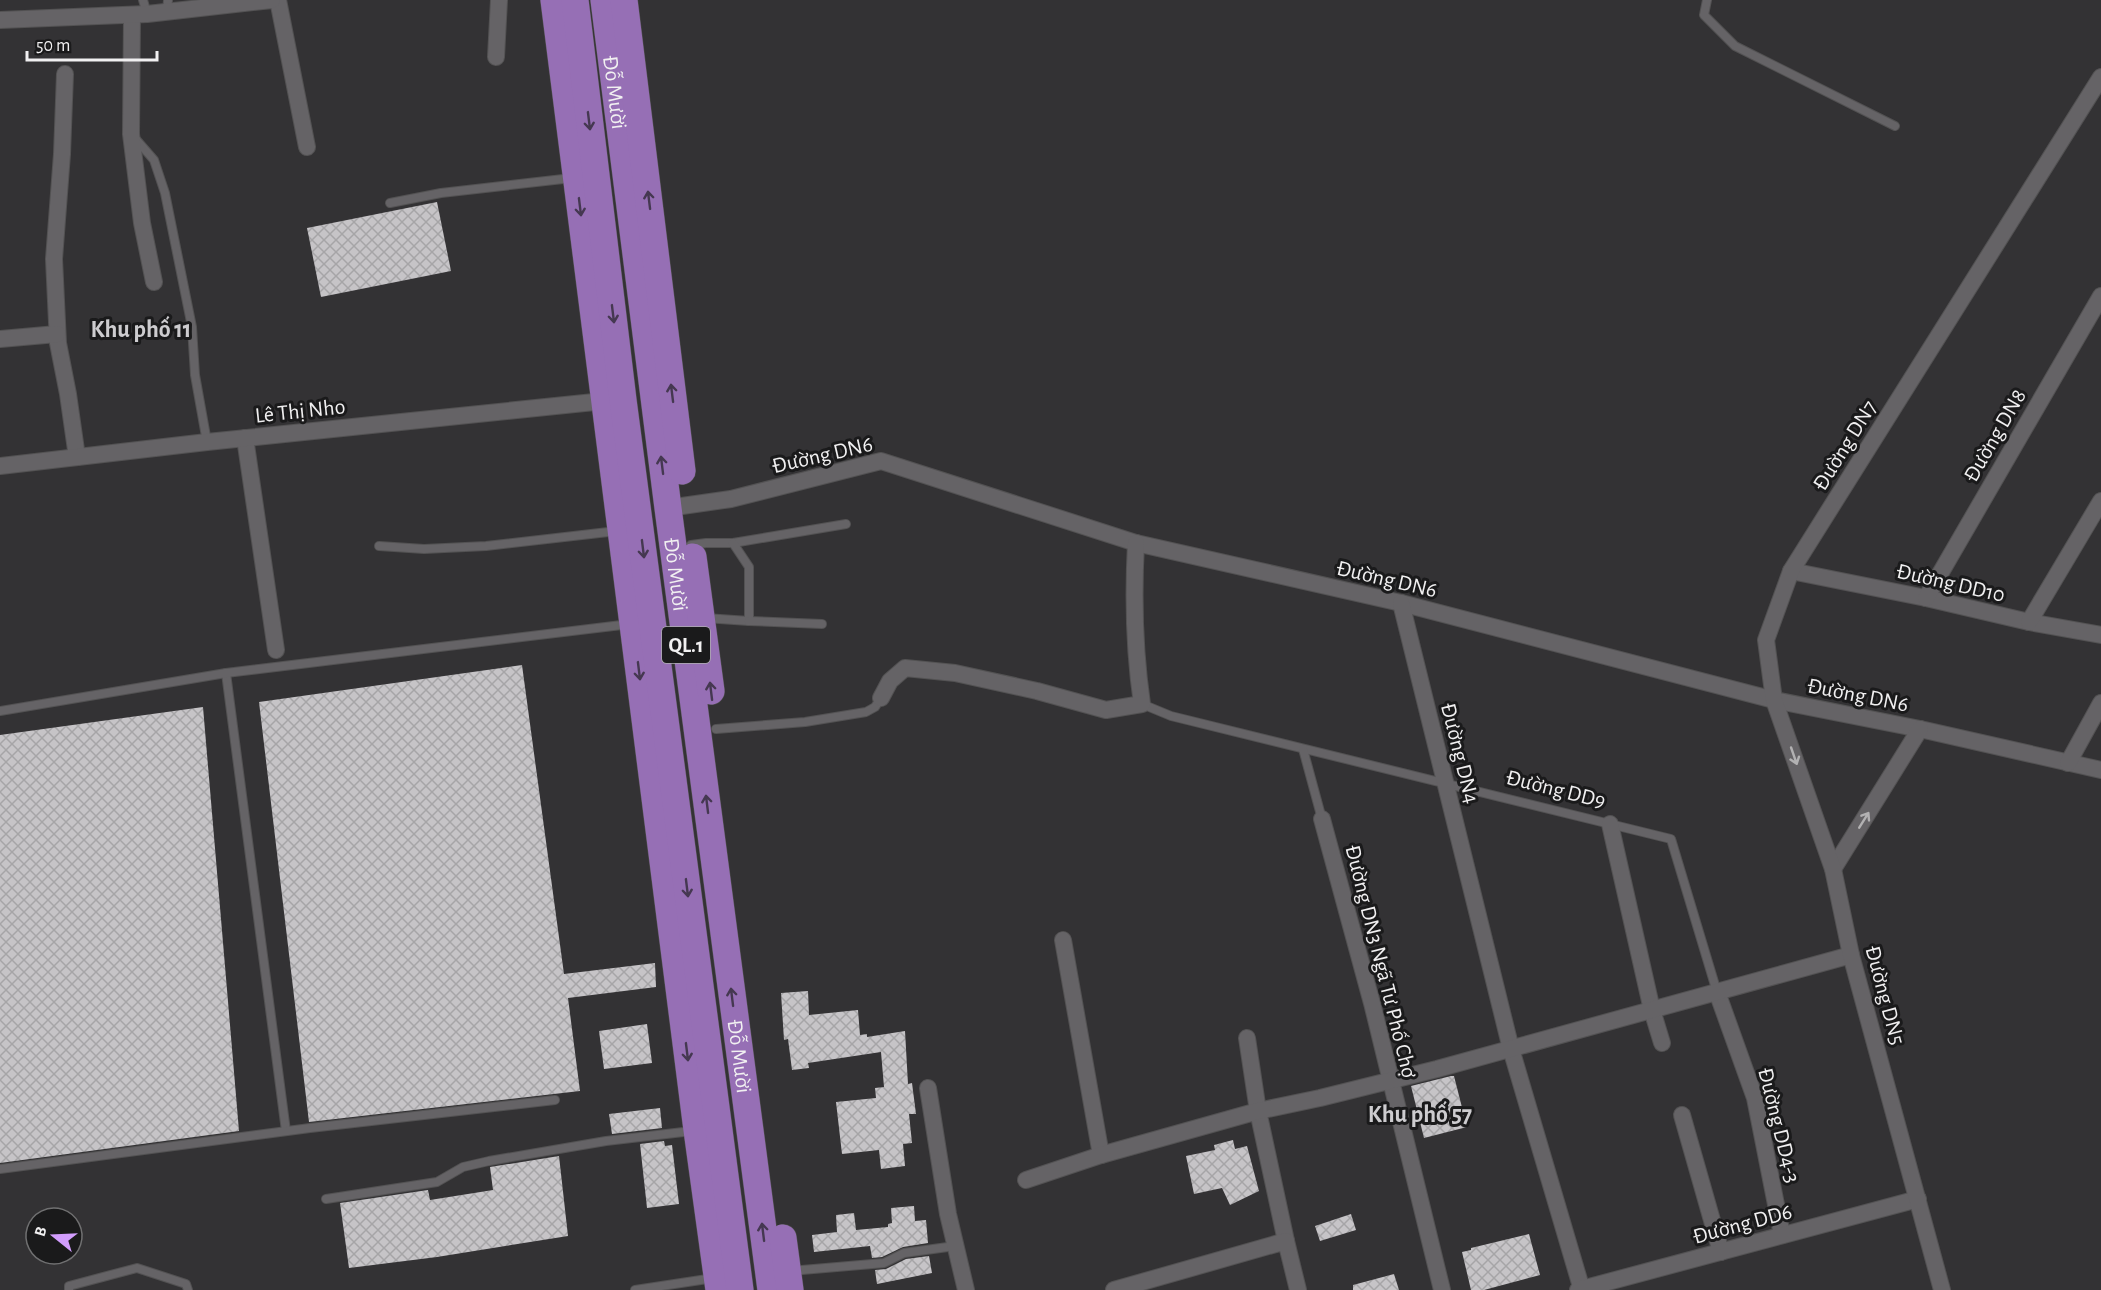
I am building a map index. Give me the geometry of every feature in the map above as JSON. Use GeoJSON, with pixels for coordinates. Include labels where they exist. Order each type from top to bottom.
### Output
{"type":"FeatureCollection","features":[{"type":"Feature","properties":{"kind":"highway","name":"Đỗ Mười"},"geometry":{"type":"LineString","coordinates":[[575,0],[614,401],[726,1286]]}},
{"type":"Feature","properties":{"kind":"highway","name":"Đỗ Mười"},"geometry":{"type":"LineString","coordinates":[[604,0],[677,507],[783,1284]]}},
{"type":"Feature","properties":{"kind":"highway","name":"Đỗ Mười"},"geometry":{"type":"LineString","coordinates":[[624,0],[677,507],[692,545],[783,1284]]}},
{"type":"Feature","properties":{"kind":"highway","name":"Đỗ Mười"},"geometry":{"type":"LineString","coordinates":[[555,6],[576,177],[614,401],[621,530],[697,1130],[726,1286]]}},
{"type":"Feature","properties":{"kind":"highway"},"geometry":{"type":"LineString","coordinates":[[555,6],[585,90]]}},
{"type":"Feature","properties":{"kind":"street"},"geometry":{"type":"LineString","coordinates":[[0,20],[272,0]]}},
{"type":"Feature","properties":{"kind":"street"},"geometry":{"type":"LineString","coordinates":[[278,0],[307,147]]}},
{"type":"Feature","properties":{"kind":"street"},"geometry":{"type":"LineString","coordinates":[[496,57],[499,0]]}},
{"type":"Feature","properties":{"kind":"street"},"geometry":{"type":"LineString","coordinates":[[141,10],[131,134],[142,223],[154,282]]}},
{"type":"Feature","properties":{"kind":"street"},"geometry":{"type":"LineString","coordinates":[[65,74],[54,260],[57,334],[77,457]]}},
{"type":"Feature","properties":{"kind":"street","name":"Đường DN7"},"geometry":{"type":"LineString","coordinates":[[1833,869],[1774,700],[1766,640],[1791,571],[2101,77]]}},
{"type":"Feature","properties":{"kind":"street","name":"Đường DN8"},"geometry":{"type":"LineString","coordinates":[[1926,598],[2101,296]]}},
{"type":"Feature","properties":{"kind":"street"},"geometry":{"type":"LineString","coordinates":[[0,339],[57,334]]}},
{"type":"Feature","properties":{"kind":"street","name":"Lê Thị Nho"},"geometry":{"type":"LineString","coordinates":[[0,466],[207,442],[614,401]]}},
{"type":"Feature","properties":{"kind":"street"},"geometry":{"type":"LineString","coordinates":[[245,438],[276,650]]}},
{"type":"Feature","properties":{"kind":"street","name":"Đường DN6"},"geometry":{"type":"LineString","coordinates":[[677,507],[731,499],[881,461],[1136,543],[1401,603],[1774,700],[1920,729],[2101,770]]}},
{"type":"Feature","properties":{"kind":"street"},"geometry":{"type":"LineString","coordinates":[[2029,622],[2101,501]]}},
{"type":"Feature","properties":{"kind":"street"},"geometry":{"type":"LineString","coordinates":[[881,698],[890,681],[905,668],[955,672],[1106,710],[1142,704],[1136,660],[1134,592],[1136,543]]}},
{"type":"Feature","properties":{"kind":"street","name":"Đường DD10"},"geometry":{"type":"LineString","coordinates":[[1791,571],[1926,598],[2029,622],[2101,635]]}},
{"type":"Feature","properties":{"kind":"street","name":"Đường DN4"},"geometry":{"type":"LineString","coordinates":[[1401,603],[1511,1049]]}},
{"type":"Feature","properties":{"kind":"street"},"geometry":{"type":"LineString","coordinates":[[2068,763],[2101,704]]}},
{"type":"Feature","properties":{"kind":"street"},"geometry":{"type":"LineString","coordinates":[[1833,869],[1920,729]]}},
{"type":"Feature","properties":{"kind":"street","name":"Đường DN3 Ngã Tư Phố Chợ"},"geometry":{"type":"LineString","coordinates":[[1322,819],[1373,1006],[1442,1290]]}},
{"type":"Feature","properties":{"kind":"street"},"geometry":{"type":"LineString","coordinates":[[1610,824],[1652,1010],[1662,1043]]}},
{"type":"Feature","properties":{"kind":"street","name":"Đường DN5"},"geometry":{"type":"LineString","coordinates":[[1833,869],[1851,954],[1942,1290]]}},
{"type":"Feature","properties":{"kind":"street"},"geometry":{"type":"LineString","coordinates":[[1063,940],[1101,1155]]}},
{"type":"Feature","properties":{"kind":"street"},"geometry":{"type":"LineString","coordinates":[[1026,1180],[1101,1155],[1258,1111],[1390,1081],[1511,1049],[1851,954]]}},
{"type":"Feature","properties":{"kind":"street","name":"Đường DD4-3"},"geometry":{"type":"LineString","coordinates":[[1717,992],[1755,1098],[1782,1235]]}},
{"type":"Feature","properties":{"kind":"street"},"geometry":{"type":"LineString","coordinates":[[1247,1038],[1258,1111],[1298,1290]]}},
{"type":"Feature","properties":{"kind":"street"},"geometry":{"type":"LineString","coordinates":[[1511,1049],[1581,1290]]}},
{"type":"Feature","properties":{"kind":"street"},"geometry":{"type":"LineString","coordinates":[[928,1088],[948,1214],[966,1290]]}},
{"type":"Feature","properties":{"kind":"street"},"geometry":{"type":"LineString","coordinates":[[1682,1115],[1721,1252]]}},
{"type":"Feature","properties":{"kind":"street","name":"Đường DD6"},"geometry":{"type":"LineString","coordinates":[[1581,1290],[1918,1199]]}},
{"type":"Feature","properties":{"kind":"street"},"geometry":{"type":"LineString","coordinates":[[1114,1290],[1286,1241]]}},
{"type":"Feature","properties":{"kind":"lane"},"geometry":{"type":"LineString","coordinates":[[1707,0],[1704,15],[1736,46],[1895,126]]}},
{"type":"Feature","properties":{"kind":"lane"},"geometry":{"type":"LineString","coordinates":[[131,134],[154,160],[165,193],[192,327],[195,375],[207,442]]}},
{"type":"Feature","properties":{"kind":"lane"},"geometry":{"type":"LineString","coordinates":[[390,203],[441,194],[576,177]]}},
{"type":"Feature","properties":{"kind":"lane"},"geometry":{"type":"LineString","coordinates":[[692,545],[733,543],[846,524]]}},
{"type":"Feature","properties":{"kind":"lane"},"geometry":{"type":"LineString","coordinates":[[379,546],[424,549],[486,546],[621,530]]}},
{"type":"Feature","properties":{"kind":"lane"},"geometry":{"type":"LineString","coordinates":[[733,543],[750,567],[749,621]]}},
{"type":"Feature","properties":{"kind":"lane"},"geometry":{"type":"LineString","coordinates":[[701,618],[718,617],[749,621],[822,624]]}},
{"type":"Feature","properties":{"kind":"lane"},"geometry":{"type":"LineString","coordinates":[[0,711],[226,674],[633,623]]}},
{"type":"Feature","properties":{"kind":"lane"},"geometry":{"type":"LineString","coordinates":[[226,674],[286,1131]]}},
{"type":"Feature","properties":{"kind":"lane"},"geometry":{"type":"LineString","coordinates":[[716,729],[805,722],[866,712],[875,707],[881,698]]}},
{"type":"Feature","properties":{"kind":"lane","name":"Đường DD9"},"geometry":{"type":"LineString","coordinates":[[1142,704],[1171,717],[1671,839],[1717,992]]}},
{"type":"Feature","properties":{"kind":"lane","name":"Đường DN3 Ngã Tư Phố Chợ"},"geometry":{"type":"LineString","coordinates":[[1303,748],[1322,819]]}},
{"type":"Feature","properties":{"kind":"lane"},"geometry":{"type":"LineString","coordinates":[[0,1169],[286,1131],[555,1100]]}},
{"type":"Feature","properties":{"kind":"lane"},"geometry":{"type":"LineString","coordinates":[[326,1198],[437,1182],[463,1167],[489,1161],[606,1141],[697,1130]]}},
{"type":"Feature","properties":{"kind":"lane"},"geometry":{"type":"LineString","coordinates":[[783,1284],[878,1264],[904,1253],[955,1246]]}},
{"type":"Feature","properties":{"kind":"lane"},"geometry":{"type":"LineString","coordinates":[[69,1290],[69,1286],[137,1268],[186,1284],[188,1290]]}},
{"type":"Feature","properties":{"kind":"lane"},"geometry":{"type":"LineString","coordinates":[[634,1290],[726,1286]]}},
{"type":"Feature","properties":{"kind":"building"},"geometry":{"type":"Polygon","coordinates":[[[437,202],[451,271],[321,297],[307,228],[437,202]]]}},
{"type":"Feature","properties":{"kind":"building"},"geometry":{"type":"Polygon","coordinates":[[[522,665],[564,974],[655,963],[656,987],[568,998],[580,1091],[309,1122],[259,702],[522,665]]]}},
{"type":"Feature","properties":{"kind":"building"},"geometry":{"type":"Polygon","coordinates":[[[203,707],[239,1131],[0,1163],[0,735],[203,707]]]}},
{"type":"Feature","properties":{"kind":"building"},"geometry":{"type":"Polygon","coordinates":[[[808,991],[809,1015],[858,1010],[860,1035],[867,1034],[867,1037],[905,1031],[908,1084],[912,1083],[916,1114],[909,1114],[912,1143],[903,1144],[905,1166],[881,1169],[879,1150],[842,1154],[836,1102],[876,1098],[875,1088],[884,1087],[881,1052],[808,1063],[809,1068],[792,1070],[788,1039],[784,1040],[781,993],[808,991]]]}},
{"type":"Feature","properties":{"kind":"building"},"geometry":{"type":"Polygon","coordinates":[[[647,1024],[652,1063],[604,1069],[599,1031],[647,1024]]]}},
{"type":"Feature","properties":{"kind":"building"},"geometry":{"type":"Polygon","coordinates":[[[1454,1076],[1467,1127],[1424,1138],[1411,1086],[1454,1076]]]}},
{"type":"Feature","properties":{"kind":"building"},"geometry":{"type":"Polygon","coordinates":[[[660,1108],[662,1128],[612,1134],[609,1114],[660,1108]]]}},
{"type":"Feature","properties":{"kind":"building"},"geometry":{"type":"Polygon","coordinates":[[[1233,1140],[1235,1149],[1247,1146],[1259,1191],[1230,1205],[1222,1188],[1194,1194],[1186,1156],[1215,1150],[1214,1145],[1233,1140]]]}},
{"type":"Feature","properties":{"kind":"building"},"geometry":{"type":"Polygon","coordinates":[[[664,1141],[665,1146],[672,1145],[679,1204],[647,1208],[640,1144],[664,1141]]]}},
{"type":"Feature","properties":{"kind":"building"},"geometry":{"type":"Polygon","coordinates":[[[559,1156],[568,1236],[437,1257],[349,1268],[340,1203],[428,1190],[430,1200],[493,1190],[490,1167],[559,1156]]]}},
{"type":"Feature","properties":{"kind":"building"},"geometry":{"type":"Polygon","coordinates":[[[914,1206],[915,1221],[926,1220],[928,1243],[903,1247],[882,1257],[872,1258],[870,1246],[814,1252],[812,1235],[837,1232],[836,1215],[854,1213],[856,1230],[888,1227],[888,1224],[892,1223],[891,1208],[914,1206]]]}},
{"type":"Feature","properties":{"kind":"building"},"geometry":{"type":"Polygon","coordinates":[[[1351,1214],[1356,1230],[1320,1241],[1315,1226],[1351,1214]]]}},
{"type":"Feature","properties":{"kind":"building"},"geometry":{"type":"Polygon","coordinates":[[[1529,1234],[1540,1275],[1484,1290],[1471,1290],[1462,1252],[1529,1234]]]}},
{"type":"Feature","properties":{"kind":"building"},"geometry":{"type":"Polygon","coordinates":[[[929,1256],[932,1273],[877,1284],[875,1270],[886,1269],[906,1259],[929,1256]]]}},
{"type":"Feature","properties":{"kind":"building"},"geometry":{"type":"Polygon","coordinates":[[[1394,1274],[1399,1290],[1353,1290],[1353,1285],[1394,1274]]]}},
{"type":"Feature","properties":{"kind":"district","name":"Khu phố 11"},"geometry":{"type":"Point","coordinates":[141,329]}},
{"type":"Feature","properties":{"kind":"district","name":"Khu phố 57"},"geometry":{"type":"Point","coordinates":[1420,1114]}}]}
